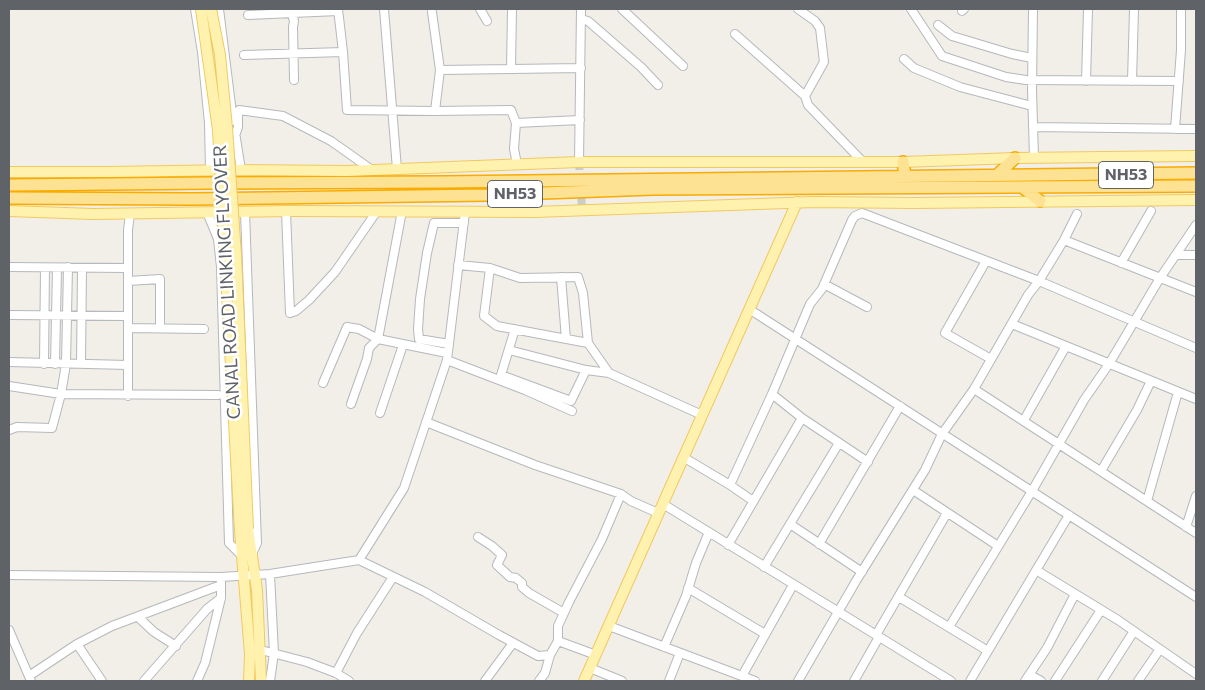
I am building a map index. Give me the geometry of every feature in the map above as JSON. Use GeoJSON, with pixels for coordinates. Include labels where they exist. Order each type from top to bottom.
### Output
{"type":"FeatureCollection","features":[{"type":"Feature","properties":{"kind":"highway"},"geometry":{"type":"LineString","coordinates":[[997,175],[1016,158]]}},
{"type":"Feature","properties":{"kind":"highway"},"geometry":{"type":"LineString","coordinates":[[903,162],[905,176]]}},
{"type":"Feature","properties":{"kind":"highway","name":"NH53"},"geometry":{"type":"LineString","coordinates":[[9,198],[193,199],[488,195],[653,189],[1022,187],[1055,181],[1196,173]]}},
{"type":"Feature","properties":{"kind":"highway","name":"NH53"},"geometry":{"type":"LineString","coordinates":[[9,186],[997,175],[1055,181],[1196,186]]}},
{"type":"Feature","properties":{"kind":"highway"},"geometry":{"type":"LineString","coordinates":[[1022,187],[1040,201]]}},
{"type":"Feature","properties":{"kind":"main road","name":"CANAL ROAD LINKING FLYOVER"},"geometry":{"type":"LineString","coordinates":[[201,9],[218,130],[247,556]]}},
{"type":"Feature","properties":{"kind":"main road","name":"CANAL ROAD LINKING FLYOVER"},"geometry":{"type":"LineString","coordinates":[[211,9],[220,55],[236,255],[244,530]]}},
{"type":"Feature","properties":{"kind":"main road"},"geometry":{"type":"LineString","coordinates":[[9,172],[372,170],[578,162],[903,162],[1016,158],[1196,156]]}},
{"type":"Feature","properties":{"kind":"main road"},"geometry":{"type":"LineString","coordinates":[[9,211],[93,214],[286,211],[534,212],[797,202],[1196,200]]}},
{"type":"Feature","properties":{"kind":"main road"},"geometry":{"type":"LineString","coordinates":[[584,681],[797,202]]}},
{"type":"Feature","properties":{"kind":"main road"},"geometry":{"type":"LineString","coordinates":[[247,556],[254,575],[261,650],[261,681]]}},
{"type":"Feature","properties":{"kind":"main road"},"geometry":{"type":"LineString","coordinates":[[247,556],[243,575],[250,654],[249,681]]}},
{"type":"Feature","properties":{"kind":"street"},"geometry":{"type":"LineString","coordinates":[[195,9],[205,78],[209,123],[210,170]]}},
{"type":"Feature","properties":{"kind":"street"},"geometry":{"type":"LineString","coordinates":[[219,9],[240,170]]}},
{"type":"Feature","properties":{"kind":"street"},"geometry":{"type":"LineString","coordinates":[[384,9],[397,169]]}},
{"type":"Feature","properties":{"kind":"street"},"geometry":{"type":"LineString","coordinates":[[480,9],[487,21]]}},
{"type":"Feature","properties":{"kind":"street"},"geometry":{"type":"LineString","coordinates":[[511,69],[512,9]]}},
{"type":"Feature","properties":{"kind":"street"},"geometry":{"type":"LineString","coordinates":[[578,162],[581,9]]}},
{"type":"Feature","properties":{"kind":"street"},"geometry":{"type":"LineString","coordinates":[[622,9],[683,66]]}},
{"type":"Feature","properties":{"kind":"street"},"geometry":{"type":"LineString","coordinates":[[798,9],[815,21],[820,28],[824,62],[805,96]]}},
{"type":"Feature","properties":{"kind":"street"},"geometry":{"type":"LineString","coordinates":[[911,9],[942,56],[1006,77],[1032,80],[1179,81]]}},
{"type":"Feature","properties":{"kind":"street"},"geometry":{"type":"LineString","coordinates":[[1033,9],[1032,106],[1034,158]]}},
{"type":"Feature","properties":{"kind":"street"},"geometry":{"type":"LineString","coordinates":[[1086,81],[1088,9]]}},
{"type":"Feature","properties":{"kind":"street"},"geometry":{"type":"LineString","coordinates":[[1132,81],[1134,9]]}},
{"type":"Feature","properties":{"kind":"street"},"geometry":{"type":"LineString","coordinates":[[1175,128],[1182,50],[1182,9]]}},
{"type":"Feature","properties":{"kind":"street"},"geometry":{"type":"LineString","coordinates":[[248,15],[338,10],[347,110],[511,110],[516,123],[514,149],[516,164]]}},
{"type":"Feature","properties":{"kind":"street"},"geometry":{"type":"LineString","coordinates":[[432,12],[440,70],[435,111]]}},
{"type":"Feature","properties":{"kind":"street"},"geometry":{"type":"LineString","coordinates":[[292,13],[295,54],[294,80]]}},
{"type":"Feature","properties":{"kind":"street"},"geometry":{"type":"LineString","coordinates":[[581,19],[588,21],[658,85]]}},
{"type":"Feature","properties":{"kind":"street"},"geometry":{"type":"LineString","coordinates":[[938,25],[952,36],[1032,58]]}},
{"type":"Feature","properties":{"kind":"street"},"geometry":{"type":"LineString","coordinates":[[734,34],[805,96],[808,105],[863,162]]}},
{"type":"Feature","properties":{"kind":"street"},"geometry":{"type":"LineString","coordinates":[[244,55],[343,52]]}},
{"type":"Feature","properties":{"kind":"street"},"geometry":{"type":"LineString","coordinates":[[904,59],[914,68],[960,87],[1032,106]]}},
{"type":"Feature","properties":{"kind":"street"},"geometry":{"type":"LineString","coordinates":[[440,70],[581,68]]}},
{"type":"Feature","properties":{"kind":"street"},"geometry":{"type":"LineString","coordinates":[[235,136],[238,127],[239,110],[283,116],[331,141],[372,170]]}},
{"type":"Feature","properties":{"kind":"street"},"geometry":{"type":"LineString","coordinates":[[516,123],[580,120]]}},
{"type":"Feature","properties":{"kind":"street"},"geometry":{"type":"LineString","coordinates":[[1033,127],[1196,128]]}},
{"type":"Feature","properties":{"kind":"street"},"geometry":{"type":"LineString","coordinates":[[286,211],[290,313],[296,311],[309,300],[335,272],[378,211]]}},
{"type":"Feature","properties":{"kind":"street"},"geometry":{"type":"LineString","coordinates":[[1121,263],[1151,211]]}},
{"type":"Feature","properties":{"kind":"street"},"geometry":{"type":"LineString","coordinates":[[207,212],[218,239],[221,267],[230,543],[247,556],[257,543],[245,212]]}},
{"type":"Feature","properties":{"kind":"street"},"geometry":{"type":"LineString","coordinates":[[351,404],[369,348],[378,339],[402,212]]}},
{"type":"Feature","properties":{"kind":"street"},"geometry":{"type":"LineString","coordinates":[[359,560],[404,488],[447,357],[465,212]]}},
{"type":"Feature","properties":{"kind":"street"},"geometry":{"type":"LineString","coordinates":[[128,396],[128,230],[130,214]]}},
{"type":"Feature","properties":{"kind":"street"},"geometry":{"type":"LineString","coordinates":[[730,485],[772,394],[810,304],[822,289],[852,220],[862,214],[1039,281],[1196,348]]}},
{"type":"Feature","properties":{"kind":"street"},"geometry":{"type":"LineString","coordinates":[[798,681],[838,611],[913,490],[942,434],[974,389],[1028,295],[1039,281],[1064,240],[1077,214]]}},
{"type":"Feature","properties":{"kind":"street"},"geometry":{"type":"LineString","coordinates":[[449,344],[419,339],[420,299],[434,223],[464,223]]}},
{"type":"Feature","properties":{"kind":"street"},"geometry":{"type":"LineString","coordinates":[[949,627],[1032,491],[1084,400],[1109,364],[1160,278],[1196,225]]}},
{"type":"Feature","properties":{"kind":"street"},"geometry":{"type":"LineString","coordinates":[[1064,240],[1196,292]]}},
{"type":"Feature","properties":{"kind":"street"},"geometry":{"type":"LineString","coordinates":[[1176,255],[1196,255]]}},
{"type":"Feature","properties":{"kind":"street"},"geometry":{"type":"LineString","coordinates":[[986,261],[945,333],[991,359]]}},
{"type":"Feature","properties":{"kind":"street"},"geometry":{"type":"LineString","coordinates":[[458,264],[490,268],[520,278],[578,277],[583,293],[588,343],[608,373]]}},
{"type":"Feature","properties":{"kind":"street"},"geometry":{"type":"LineString","coordinates":[[9,267],[128,268]]}},
{"type":"Feature","properties":{"kind":"street"},"geometry":{"type":"LineString","coordinates":[[44,364],[45,268]]}},
{"type":"Feature","properties":{"kind":"street"},"geometry":{"type":"LineString","coordinates":[[55,364],[57,268]]}},
{"type":"Feature","properties":{"kind":"street"},"geometry":{"type":"LineString","coordinates":[[9,430],[18,427],[52,428],[66,364],[68,268]]}},
{"type":"Feature","properties":{"kind":"street"},"geometry":{"type":"LineString","coordinates":[[81,364],[82,268]]}},
{"type":"Feature","properties":{"kind":"street"},"geometry":{"type":"LineString","coordinates":[[490,268],[484,316],[497,326],[588,343]]}},
{"type":"Feature","properties":{"kind":"street"},"geometry":{"type":"LineString","coordinates":[[561,278],[566,339]]}},
{"type":"Feature","properties":{"kind":"street"},"geometry":{"type":"LineString","coordinates":[[128,280],[160,279],[160,328]]}},
{"type":"Feature","properties":{"kind":"street"},"geometry":{"type":"LineString","coordinates":[[824,284],[867,307]]}},
{"type":"Feature","properties":{"kind":"street"},"geometry":{"type":"LineString","coordinates":[[749,309],[1195,594]]}},
{"type":"Feature","properties":{"kind":"street"},"geometry":{"type":"LineString","coordinates":[[9,315],[128,316]]}},
{"type":"Feature","properties":{"kind":"street"},"geometry":{"type":"LineString","coordinates":[[1012,324],[1196,399]]}},
{"type":"Feature","properties":{"kind":"street"},"geometry":{"type":"LineString","coordinates":[[323,383],[347,327],[359,329],[378,339],[415,346],[447,357],[572,410]]}},
{"type":"Feature","properties":{"kind":"street"},"geometry":{"type":"LineString","coordinates":[[128,328],[204,329]]}},
{"type":"Feature","properties":{"kind":"street"},"geometry":{"type":"LineString","coordinates":[[516,330],[501,375],[571,401],[586,370]]}},
{"type":"Feature","properties":{"kind":"street"},"geometry":{"type":"LineString","coordinates":[[380,413],[403,345]]}},
{"type":"Feature","properties":{"kind":"street"},"geometry":{"type":"LineString","coordinates":[[1024,420],[1066,346]]}},
{"type":"Feature","properties":{"kind":"street"},"geometry":{"type":"LineString","coordinates":[[509,350],[586,370],[608,373],[702,415]]}},
{"type":"Feature","properties":{"kind":"street"},"geometry":{"type":"LineString","coordinates":[[9,362],[128,365]]}},
{"type":"Feature","properties":{"kind":"street"},"geometry":{"type":"LineString","coordinates":[[1101,471],[1152,381]]}},
{"type":"Feature","properties":{"kind":"street"},"geometry":{"type":"LineString","coordinates":[[9,386],[60,394],[128,396],[218,395]]}},
{"type":"Feature","properties":{"kind":"street"},"geometry":{"type":"LineString","coordinates":[[974,389],[1196,533]]}},
{"type":"Feature","properties":{"kind":"street"},"geometry":{"type":"LineString","coordinates":[[1147,501],[1178,392]]}},
{"type":"Feature","properties":{"kind":"street"},"geometry":{"type":"LineString","coordinates":[[772,394],[802,418],[868,462]]}},
{"type":"Feature","properties":{"kind":"street"},"geometry":{"type":"LineString","coordinates":[[819,544],[900,406]]}},
{"type":"Feature","properties":{"kind":"street"},"geometry":{"type":"LineString","coordinates":[[728,545],[802,418]]}},
{"type":"Feature","properties":{"kind":"street"},"geometry":{"type":"LineString","coordinates":[[426,422],[535,465],[621,494],[631,501],[661,508],[708,532],[951,681]]}},
{"type":"Feature","properties":{"kind":"street"},"geometry":{"type":"LineString","coordinates":[[764,567],[839,443]]}},
{"type":"Feature","properties":{"kind":"street"},"geometry":{"type":"LineString","coordinates":[[683,457],[753,501]]}},
{"type":"Feature","properties":{"kind":"street"},"geometry":{"type":"LineString","coordinates":[[913,490],[998,546]]}},
{"type":"Feature","properties":{"kind":"street"},"geometry":{"type":"LineString","coordinates":[[539,681],[545,673],[550,655],[558,641],[558,626],[602,538],[621,494]]}},
{"type":"Feature","properties":{"kind":"street"},"geometry":{"type":"LineString","coordinates":[[1186,527],[1196,496]]}},
{"type":"Feature","properties":{"kind":"street"},"geometry":{"type":"LineString","coordinates":[[856,681],[869,652],[947,513]]}},
{"type":"Feature","properties":{"kind":"street"},"geometry":{"type":"LineString","coordinates":[[970,681],[1069,515]]}},
{"type":"Feature","properties":{"kind":"street"},"geometry":{"type":"LineString","coordinates":[[790,524],[862,572]]}},
{"type":"Feature","properties":{"kind":"street"},"geometry":{"type":"LineString","coordinates":[[664,647],[708,532]]}},
{"type":"Feature","properties":{"kind":"street"},"geometry":{"type":"LineString","coordinates":[[478,537],[502,555],[497,565],[510,578],[516,578],[529,593],[564,613]]}},
{"type":"Feature","properties":{"kind":"street"},"geometry":{"type":"LineString","coordinates":[[9,630],[30,678],[77,644],[112,626],[138,617],[221,581],[243,575],[270,574],[359,560],[425,592],[538,656],[550,655]]}},
{"type":"Feature","properties":{"kind":"street"},"geometry":{"type":"LineString","coordinates":[[1036,570],[1134,631],[1196,674]]}},
{"type":"Feature","properties":{"kind":"street"},"geometry":{"type":"LineString","coordinates":[[270,574],[274,653],[270,681]]}},
{"type":"Feature","properties":{"kind":"street"},"geometry":{"type":"LineString","coordinates":[[9,575],[221,581]]}},
{"type":"Feature","properties":{"kind":"street"},"geometry":{"type":"LineString","coordinates":[[336,673],[357,633],[393,577]]}},
{"type":"Feature","properties":{"kind":"street"},"geometry":{"type":"LineString","coordinates":[[197,681],[205,663],[221,598],[221,581]]}},
{"type":"Feature","properties":{"kind":"street"},"geometry":{"type":"LineString","coordinates":[[742,676],[794,585]]}},
{"type":"Feature","properties":{"kind":"street"},"geometry":{"type":"LineString","coordinates":[[688,588],[765,634]]}},
{"type":"Feature","properties":{"kind":"street"},"geometry":{"type":"LineString","coordinates":[[1041,681],[1028,678],[1047,648],[1075,594]]}},
{"type":"Feature","properties":{"kind":"street"},"geometry":{"type":"LineString","coordinates":[[899,597],[988,651]]}},
{"type":"Feature","properties":{"kind":"street"},"geometry":{"type":"LineString","coordinates":[[144,681],[207,609],[221,598]]}},
{"type":"Feature","properties":{"kind":"street"},"geometry":{"type":"LineString","coordinates":[[1055,681],[1101,610]]}},
{"type":"Feature","properties":{"kind":"street"},"geometry":{"type":"LineString","coordinates":[[138,617],[154,632],[176,646]]}},
{"type":"Feature","properties":{"kind":"street"},"geometry":{"type":"LineString","coordinates":[[609,626],[755,681]]}},
{"type":"Feature","properties":{"kind":"street"},"geometry":{"type":"LineString","coordinates":[[1102,681],[1134,631]]}},
{"type":"Feature","properties":{"kind":"street"},"geometry":{"type":"LineString","coordinates":[[558,641],[596,655]]}},
{"type":"Feature","properties":{"kind":"street"},"geometry":{"type":"LineString","coordinates":[[485,681],[512,642]]}},
{"type":"Feature","properties":{"kind":"street"},"geometry":{"type":"LineString","coordinates":[[77,644],[102,681]]}},
{"type":"Feature","properties":{"kind":"street"},"geometry":{"type":"LineString","coordinates":[[1138,681],[1160,649]]}},
{"type":"Feature","properties":{"kind":"street"},"geometry":{"type":"LineString","coordinates":[[261,650],[308,662],[336,673],[349,681]]}},
{"type":"Feature","properties":{"kind":"street"},"geometry":{"type":"LineString","coordinates":[[669,681],[680,653]]}},
{"type":"Feature","properties":{"kind":"street"},"geometry":{"type":"LineString","coordinates":[[590,668],[622,681]]}},
{"type":"Feature","properties":{"kind":"tunnel"},"geometry":{"type":"LineString","coordinates":[[579,162],[582,209]]}}]}
